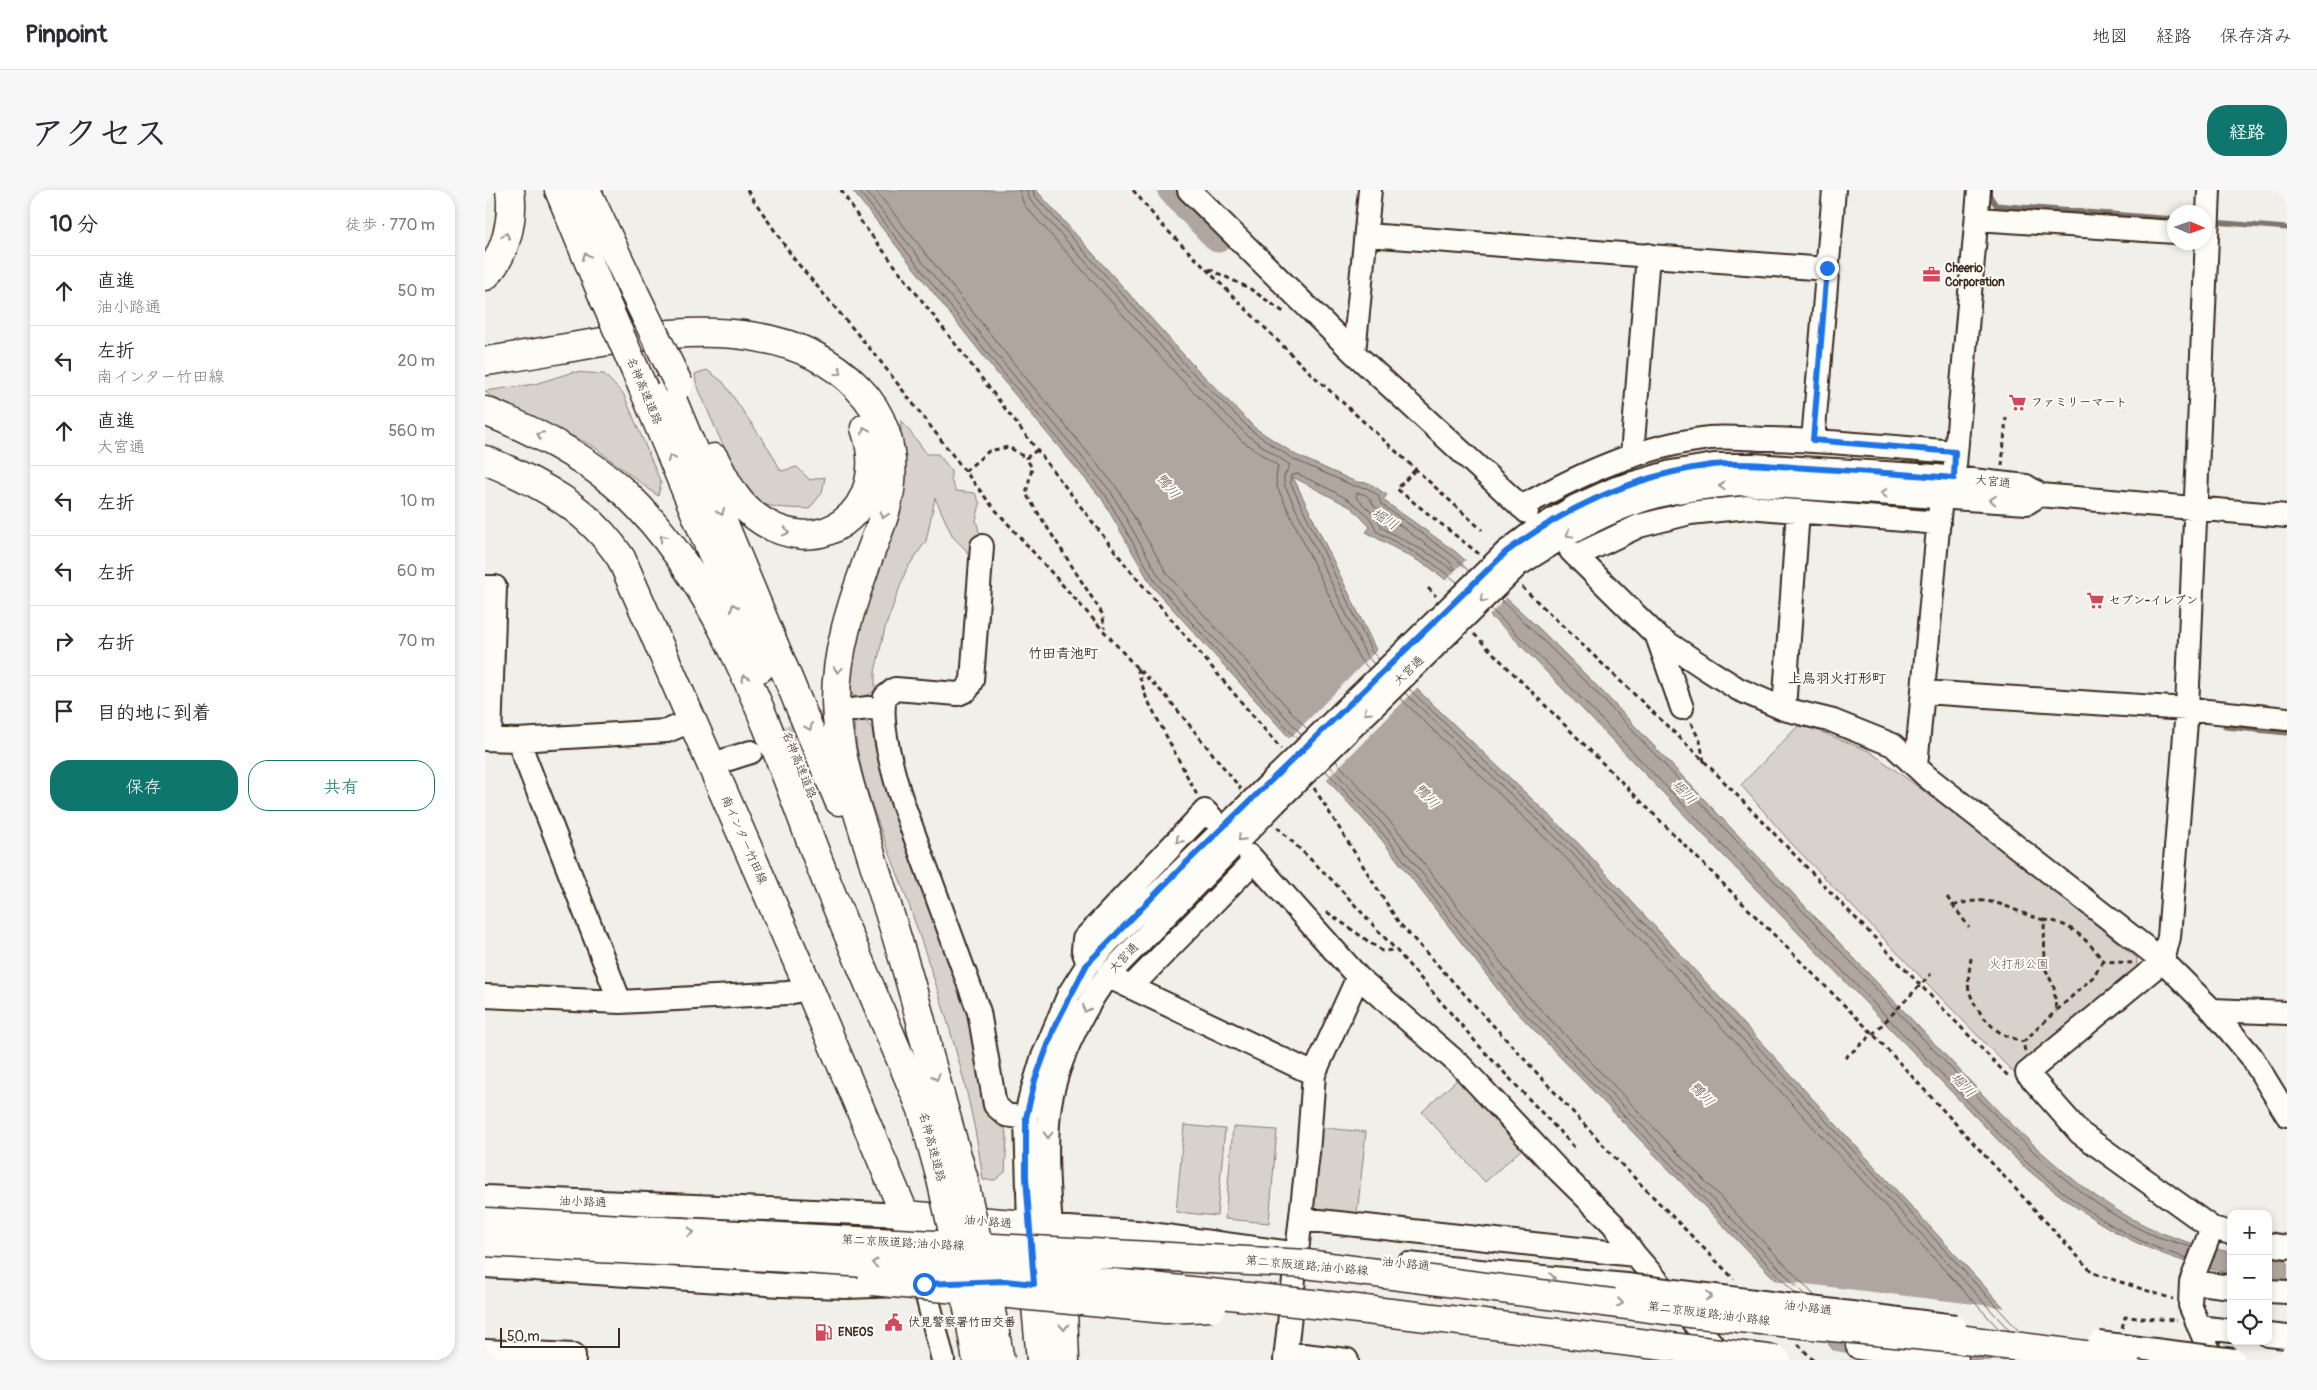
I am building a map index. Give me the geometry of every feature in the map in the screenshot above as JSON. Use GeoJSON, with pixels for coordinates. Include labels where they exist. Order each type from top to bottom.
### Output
{"type":"FeatureCollection","features":[{"type":"Feature","properties":{"kind":"main road"},"geometry":{"type":"LineString","coordinates":[[485,276],[496,263],[508,232],[511,190]]}},
{"type":"Feature","properties":{"kind":"main road"},"geometry":{"type":"LineString","coordinates":[[559,190],[623,297]]}},
{"type":"Feature","properties":{"kind":"main road"},"geometry":{"type":"LineString","coordinates":[[485,376],[598,358],[679,348],[725,348],[772,358],[817,378],[838,393],[854,409],[864,427],[873,458],[871,480],[863,501],[842,522],[830,530],[817,534],[788,533],[760,520],[748,511],[663,387],[623,297],[584,190]]}},
{"type":"Feature","properties":{"kind":"main road"},"geometry":{"type":"LineString","coordinates":[[485,361],[668,333],[733,334],[779,343],[822,360],[853,382],[876,411],[890,446],[891,483],[882,520],[849,614],[841,644],[837,680],[837,724],[847,778],[916,999],[927,1045]]}},
{"type":"Feature","properties":{"kind":"main road","name":"名神高速道路"},"geometry":{"type":"LineString","coordinates":[[663,387],[838,798],[899,960],[927,1045],[952,1178],[960,1263],[977,1360]]}},
{"type":"Feature","properties":{"kind":"main road","name":"名神高速道路"},"geometry":{"type":"LineString","coordinates":[[663,387],[888,1003],[923,1112],[952,1178],[983,1262],[1000,1360]]}},
{"type":"Feature","properties":{"kind":"main road"},"geometry":{"type":"LineString","coordinates":[[485,411],[545,437],[599,472],[646,516],[690,575],[730,646],[750,691],[859,964],[923,1112]]}},
{"type":"Feature","properties":{"kind":"main road","name":"南インター竹田線"},"geometry":{"type":"LineString","coordinates":[[485,460],[528,478],[581,510],[609,538],[621,558],[635,586],[691,721],[809,988],[905,1215],[924,1284]]}},
{"type":"Feature","properties":{"kind":"main road"},"geometry":{"type":"LineString","coordinates":[[485,1207],[729,1216],[1010,1230],[1157,1241],[1301,1259]]}},
{"type":"Feature","properties":{"kind":"main road","name":"油小路通"},"geometry":{"type":"LineString","coordinates":[[905,1215],[1040,1226]]}},
{"type":"Feature","properties":{"kind":"main road","name":"第二京阪道路;油小路線"},"geometry":{"type":"LineString","coordinates":[[485,1222],[1301,1259],[1698,1314],[2121,1353]]}},
{"type":"Feature","properties":{"kind":"main road"},"geometry":{"type":"LineString","coordinates":[[1040,1226],[1034,1284],[1041,1360]]}},
{"type":"Feature","properties":{"kind":"main road"},"geometry":{"type":"LineString","coordinates":[[1040,1226],[1062,1286],[1065,1360]]}},
{"type":"Feature","properties":{"kind":"main road","name":"第二京阪道路;油小路線"},"geometry":{"type":"LineString","coordinates":[[485,1242],[923,1266],[1162,1288],[1295,1306],[1428,1317],[1776,1360]]}},
{"type":"Feature","properties":{"kind":"main road"},"geometry":{"type":"LineString","coordinates":[[485,1255],[728,1267],[1165,1309],[1295,1306]]}},
{"type":"Feature","properties":{"kind":"main road"},"geometry":{"type":"LineString","coordinates":[[924,1284],[1005,1281],[1062,1286]]}},
{"type":"Feature","properties":{"kind":"main road"},"geometry":{"type":"LineString","coordinates":[[1698,1314],[1954,1360]]}},
{"type":"Feature","properties":{"kind":"street"},"geometry":{"type":"LineString","coordinates":[[1189,190],[1354,353],[1524,509],[1569,480],[1663,446],[1710,438],[1813,440],[1955,452]]}},
{"type":"Feature","properties":{"kind":"street"},"geometry":{"type":"LineString","coordinates":[[1354,353],[1370,190]]}},
{"type":"Feature","properties":{"kind":"street"},"geometry":{"type":"LineString","coordinates":[[1813,440],[1834,190]]}},
{"type":"Feature","properties":{"kind":"street"},"geometry":{"type":"LineString","coordinates":[[1916,766],[1939,523],[1955,452],[1979,190]]}},
{"type":"Feature","properties":{"kind":"street"},"geometry":{"type":"LineString","coordinates":[[2208,205],[2209,190]]}},
{"type":"Feature","properties":{"kind":"street"},"geometry":{"type":"LineString","coordinates":[[1977,220],[2167,232]]}},
{"type":"Feature","properties":{"kind":"street"},"geometry":{"type":"LineString","coordinates":[[1367,235],[1827,268]]}},
{"type":"Feature","properties":{"kind":"street"},"geometry":{"type":"LineString","coordinates":[[2204,250],[2187,709],[2169,937],[2163,961],[2027,1073],[2080,1133],[2221,1230],[2191,1282],[2195,1318],[2213,1360]]}},
{"type":"Feature","properties":{"kind":"street"},"geometry":{"type":"LineString","coordinates":[[1632,456],[1648,256]]}},
{"type":"Feature","properties":{"kind":"street","name":"大宮通"},"geometry":{"type":"LineString","coordinates":[[1040,1226],[1026,1118],[1037,1073],[1055,1026],[1087,964],[1181,868],[1264,802],[1515,568],[1593,521],[1656,496],[1699,488],[1741,484],[1947,487],[2026,486],[2040,495],[2195,510],[2287,516]]}},
{"type":"Feature","properties":{"kind":"street"},"geometry":{"type":"LineString","coordinates":[[1939,523],[1749,507],[1691,513],[1639,526],[1573,554],[1657,636],[1738,689],[1784,709],[1833,721],[1893,744],[1916,766],[2163,961],[2212,1010],[2256,1063],[2287,1115]]}},
{"type":"Feature","properties":{"kind":"street"},"geometry":{"type":"LineString","coordinates":[[1784,709],[1799,511]]}},
{"type":"Feature","properties":{"kind":"street"},"geometry":{"type":"LineString","coordinates":[[982,546],[972,680],[967,690],[958,694],[895,689],[885,697],[882,709],[895,781],[979,1012],[995,1105],[1006,1115],[1026,1118]]}},
{"type":"Feature","properties":{"kind":"street"},"geometry":{"type":"LineString","coordinates":[[485,587],[495,587],[487,739],[518,740],[667,731],[691,721]]}},
{"type":"Feature","properties":{"kind":"street"},"geometry":{"type":"LineString","coordinates":[[1657,636],[1687,703]]}},
{"type":"Feature","properties":{"kind":"street"},"geometry":{"type":"LineString","coordinates":[[1923,692],[2187,709],[2287,719]]}},
{"type":"Feature","properties":{"kind":"street"},"geometry":{"type":"LineString","coordinates":[[852,710],[882,709]]}},
{"type":"Feature","properties":{"kind":"street"},"geometry":{"type":"LineString","coordinates":[[518,740],[619,1002]]}},
{"type":"Feature","properties":{"kind":"street"},"geometry":{"type":"LineString","coordinates":[[710,764],[751,752]]}},
{"type":"Feature","properties":{"kind":"street","name":"大宮通"},"geometry":{"type":"LineString","coordinates":[[1040,1226],[1047,1181],[1049,1110],[1071,1040],[1087,1005],[1107,976],[1264,802]]}},
{"type":"Feature","properties":{"kind":"street"},"geometry":{"type":"LineString","coordinates":[[1087,964],[1083,950],[1084,939],[1209,815]]}},
{"type":"Feature","properties":{"kind":"street"},"geometry":{"type":"LineString","coordinates":[[1131,987],[1252,858],[1357,977],[1460,1065],[1613,1224],[1635,1255],[1726,1360]]}},
{"type":"Feature","properties":{"kind":"street"},"geometry":{"type":"LineString","coordinates":[[1107,976],[1314,1074]]}},
{"type":"Feature","properties":{"kind":"street"},"geometry":{"type":"LineString","coordinates":[[1347,1360],[1285,1356],[1295,1306],[1301,1259],[1301,1219],[1314,1074],[1357,977]]}},
{"type":"Feature","properties":{"kind":"street"},"geometry":{"type":"LineString","coordinates":[[485,996],[619,1002],[788,993],[809,988]]}},
{"type":"Feature","properties":{"kind":"street"},"geometry":{"type":"LineString","coordinates":[[2212,1010],[2287,1013]]}},
{"type":"Feature","properties":{"kind":"street","name":"油小路通"},"geometry":{"type":"LineString","coordinates":[[485,1197],[905,1215]]}},
{"type":"Feature","properties":{"kind":"street"},"geometry":{"type":"LineString","coordinates":[[1301,1219],[1635,1255]]}},
{"type":"Feature","properties":{"kind":"street","name":"油小路通"},"geometry":{"type":"LineString","coordinates":[[1040,1226],[1136,1232],[1301,1259],[1626,1285],[2121,1353],[2233,1360]]}},
{"type":"Feature","properties":{"kind":"street"},"geometry":{"type":"LineString","coordinates":[[2272,1245],[2287,1247]]}},
{"type":"Feature","properties":{"kind":"street"},"geometry":{"type":"LineString","coordinates":[[485,1266],[781,1285],[847,1287],[924,1284],[943,1360]]}},
{"type":"Feature","properties":{"kind":"street"},"geometry":{"type":"LineString","coordinates":[[2191,1282],[2227,1286]]}},
{"type":"Feature","properties":{"kind":"street"},"geometry":{"type":"LineString","coordinates":[[1062,1286],[1295,1306],[1694,1360]]}},
{"type":"Feature","properties":{"kind":"street"},"geometry":{"type":"LineString","coordinates":[[2272,1291],[2287,1292]]}},
{"type":"Feature","properties":{"kind":"street"},"geometry":{"type":"LineString","coordinates":[[2195,1318],[2227,1329]]}},
{"type":"Feature","properties":{"kind":"street"},"geometry":{"type":"LineString","coordinates":[[2272,1335],[2287,1337]]}},
{"type":"Feature","properties":{"kind":"street"},"geometry":{"type":"LineString","coordinates":[[485,1351],[574,1355],[574,1360]]}},
{"type":"Feature","properties":{"kind":"path"},"geometry":{"type":"LineString","coordinates":[[747,190],[794,259],[877,357],[992,506],[1136,667],[1264,802],[1332,880],[1397,950],[1482,1049],[1576,1149]]}},
{"type":"Feature","properties":{"kind":"path"},"geometry":{"type":"LineString","coordinates":[[1133,190],[1161,224],[1305,368],[1482,530]]}},
{"type":"Feature","properties":{"kind":"path"},"geometry":{"type":"LineString","coordinates":[[1206,267],[1249,288],[1288,315]]}},
{"type":"Feature","properties":{"kind":"path"},"geometry":{"type":"LineString","coordinates":[[2002,465],[2006,417]]}},
{"type":"Feature","properties":{"kind":"path"},"geometry":{"type":"LineString","coordinates":[[965,471],[989,450],[1009,447],[1026,458],[1032,468],[1026,494],[1103,615],[1104,629]]}},
{"type":"Feature","properties":{"kind":"path"},"geometry":{"type":"LineString","coordinates":[[1026,458],[1037,450]]}},
{"type":"Feature","properties":{"kind":"path"},"geometry":{"type":"LineString","coordinates":[[1415,470],[1397,490],[1485,559]]}},
{"type":"Feature","properties":{"kind":"path"},"geometry":{"type":"LineString","coordinates":[[1515,568],[1920,985]]}},
{"type":"Feature","properties":{"kind":"path"},"geometry":{"type":"LineString","coordinates":[[1428,588],[1442,602]]}},
{"type":"Feature","properties":{"kind":"path"},"geometry":{"type":"LineString","coordinates":[[1469,629],[1873,1034],[2093,1273],[2195,1318]]}},
{"type":"Feature","properties":{"kind":"path"},"geometry":{"type":"LineString","coordinates":[[1136,667],[1146,697],[1209,815]]}},
{"type":"Feature","properties":{"kind":"path"},"geometry":{"type":"LineString","coordinates":[[1687,703],[1705,762]]}},
{"type":"Feature","properties":{"kind":"path"},"geometry":{"type":"LineString","coordinates":[[1947,897],[1969,927]]}},
{"type":"Feature","properties":{"kind":"path"},"geometry":{"type":"LineString","coordinates":[[1953,906],[1971,900],[1984,900],[2000,904],[2021,914],[2044,920],[2055,920],[2094,948],[2103,961]]}},
{"type":"Feature","properties":{"kind":"path"},"geometry":{"type":"LineString","coordinates":[[1327,912],[1382,951],[1397,950]]}},
{"type":"Feature","properties":{"kind":"path"},"geometry":{"type":"LineString","coordinates":[[2044,920],[2045,968],[2054,987],[2057,1012]]}},
{"type":"Feature","properties":{"kind":"path"},"geometry":{"type":"LineString","coordinates":[[1971,958],[1968,980],[1970,993],[1975,1004],[2000,1033],[2023,1042]]}},
{"type":"Feature","properties":{"kind":"path"},"geometry":{"type":"LineString","coordinates":[[2103,961],[2137,963],[2144,977]]}},
{"type":"Feature","properties":{"kind":"path"},"geometry":{"type":"LineString","coordinates":[[2023,1042],[2093,978],[2103,961]]}},
{"type":"Feature","properties":{"kind":"path"},"geometry":{"type":"LineString","coordinates":[[1845,1058],[1873,1034],[1931,974]]}},
{"type":"Feature","properties":{"kind":"path"},"geometry":{"type":"LineString","coordinates":[[2023,1042],[2025,1054],[2036,1066]]}},
{"type":"Feature","properties":{"kind":"path"},"geometry":{"type":"LineString","coordinates":[[2121,1353],[2125,1317],[2195,1318]]}},
{"type":"Feature","properties":{"kind":"green space"},"geometry":{"type":"Polygon","coordinates":[[[707,370],[723,382],[771,452],[781,471],[797,467],[810,480],[825,477],[822,493],[809,509],[770,506],[759,502],[751,495],[733,465],[696,382],[695,374],[707,370]]]}},
{"type":"Feature","properties":{"kind":"green space"},"geometry":{"type":"Polygon","coordinates":[[[573,372],[604,374],[624,395],[661,483],[658,496],[593,446],[492,397],[485,391],[535,384],[573,372]]]}},
{"type":"Feature","properties":{"kind":"green space"},"geometry":{"type":"Polygon","coordinates":[[[901,420],[927,454],[938,454],[951,470],[951,480],[956,491],[975,493],[980,504],[976,520],[980,535],[971,562],[966,550],[953,537],[935,498],[926,541],[906,570],[885,628],[875,672],[875,691],[864,697],[853,696],[850,678],[852,655],[858,629],[896,523],[903,493],[901,420]]]}},
{"type":"Feature","properties":{"kind":"green space"},"geometry":{"type":"Polygon","coordinates":[[[859,718],[865,720],[880,738],[1003,1122],[1007,1137],[1005,1172],[995,1180],[983,1180],[971,1109],[953,1039],[908,902],[868,792],[857,746],[854,722],[859,718]]]}},
{"type":"Feature","properties":{"kind":"green space","name":"火打形公園"},"geometry":{"type":"Polygon","coordinates":[[[1798,726],[1814,729],[1869,751],[1991,840],[2137,958],[2137,968],[2014,1073],[1791,843],[1741,785],[1798,726]]]}},
{"type":"Feature","properties":{"kind":"green space"},"geometry":{"type":"Polygon","coordinates":[[[1461,1076],[1524,1147],[1485,1182],[1422,1112],[1461,1076]]]}},
{"type":"Feature","properties":{"kind":"green space"},"geometry":{"type":"Polygon","coordinates":[[[1184,1125],[1225,1129],[1217,1216],[1176,1212],[1184,1125]]]}},
{"type":"Feature","properties":{"kind":"green space"},"geometry":{"type":"Polygon","coordinates":[[[1233,1127],[1277,1130],[1269,1223],[1225,1219],[1233,1127]]]}},
{"type":"Feature","properties":{"kind":"green space"},"geometry":{"type":"Polygon","coordinates":[[[1315,1127],[1366,1132],[1357,1214],[1307,1209],[1315,1127]]]}},
{"type":"Feature","properties":{"kind":"water"},"geometry":{"type":"Polygon","coordinates":[[[852,190],[1036,190],[1191,363],[1255,428],[1296,455],[1356,482],[1369,483],[1387,495],[1383,500],[1456,552],[1542,631],[1601,690],[2000,1113],[2026,1138],[2078,1183],[2132,1219],[2162,1233],[2195,1244],[2227,1251],[2227,1273],[2170,1257],[2119,1234],[2071,1204],[2022,1165],[1507,631],[1470,598],[1429,567],[1366,532],[1370,527],[1352,508],[1293,477],[1376,650],[1579,844],[2052,1360],[1841,1360],[1792,1297],[1509,1004],[1381,839],[1152,586],[1102,499],[996,372],[852,190]]]}},
{"type":"Feature","properties":{"kind":"water"},"geometry":{"type":"Polygon","coordinates":[[[2272,1258],[2287,1260],[2287,1282],[2272,1280],[2272,1258]]]}},
{"type":"Feature","properties":{"kind":"pier"},"geometry":{"type":"Polygon","coordinates":[[[1467,559],[1508,596],[1488,617],[1444,582],[1467,559]]]}},
{"type":"Feature","properties":{"kind":"pier"},"geometry":{"type":"Polygon","coordinates":[[[1378,649],[1418,687],[1325,781],[1288,740],[1378,649]]]}},
{"type":"Feature","properties":{"kind":"pier"},"geometry":{"type":"Polygon","coordinates":[[[1772,1280],[2008,1308],[2044,1347],[1790,1299],[1772,1280]]]}},
{"type":"Feature","properties":{"kind":"pier"},"geometry":{"type":"Polygon","coordinates":[[[1830,1350],[1887,1360],[1838,1360],[1830,1350]]]}},
{"type":"Feature","properties":{"kind":"waterway"},"geometry":{"type":"LineString","coordinates":[[1172,190],[1218,238]]}},
{"type":"Feature","properties":{"kind":"waterway"},"geometry":{"type":"LineString","coordinates":[[1988,193],[1996,205],[2167,218]]}},
{"type":"Feature","properties":{"kind":"waterway"},"geometry":{"type":"LineString","coordinates":[[2213,222],[2287,228]]}},
{"type":"Feature","properties":{"kind":"waterway"},"geometry":{"type":"LineString","coordinates":[[2225,727],[2287,733]]}},
{"type":"Feature","properties":{"kind":"tunnel"},"geometry":{"type":"LineString","coordinates":[[758,749],[851,711]]}},
{"type":"Feature","properties":{"kind":"place","name":"Cheerio Corporation"},"geometry":{"type":"Point","coordinates":[1931,275]}},
{"type":"Feature","properties":{"kind":"place","name":"ファミリーマート"},"geometry":{"type":"Point","coordinates":[2017,402]}},
{"type":"Feature","properties":{"kind":"place","name":"セブン-イレブン"},"geometry":{"type":"Point","coordinates":[2095,600]}},
{"type":"Feature","properties":{"kind":"place","name":"伏見警察署竹田交番"},"geometry":{"type":"Point","coordinates":[894,1322]}},
{"type":"Feature","properties":{"kind":"place","name":"ENEOS"},"geometry":{"type":"Point","coordinates":[824,1332]}},
{"type":"Feature","properties":{"kind":"district","name":"竹田青池町"},"geometry":{"type":"Point","coordinates":[1063,653]}},
{"type":"Feature","properties":{"kind":"district","name":"上鳥羽火打形町"},"geometry":{"type":"Point","coordinates":[1837,678]}},
{"type":"Feature","properties":{"kind":"route"},"geometry":{"type":"LineString","coordinates":[[924,1284],[1005,1281],[1034,1284],[1026,1177],[1026,1118],[1042,1058],[1069,994],[1087,964],[1181,868],[1506,552],[1534,531],[1576,506],[1616,488],[1671,472],[1714,465],[1752,465],[1954,478],[1955,452],[1813,440],[1827,268]]}},
{"type":"Feature","properties":{"kind":"water label","name":"鴨川"},"geometry":{"type":"Point","coordinates":[1168,486]}},
{"type":"Feature","properties":{"kind":"water label","name":"堀川"},"geometry":{"type":"Point","coordinates":[1385,519]}},
{"type":"Feature","properties":{"kind":"water label","name":"堀川"},"geometry":{"type":"Point","coordinates":[1684,792]}},
{"type":"Feature","properties":{"kind":"water label","name":"鴨川"},"geometry":{"type":"Point","coordinates":[1427,796]}},
{"type":"Feature","properties":{"kind":"water label","name":"堀川"},"geometry":{"type":"Point","coordinates":[1963,1085]}},
{"type":"Feature","properties":{"kind":"water label","name":"鴨川"},"geometry":{"type":"Point","coordinates":[1702,1094]}}]}
